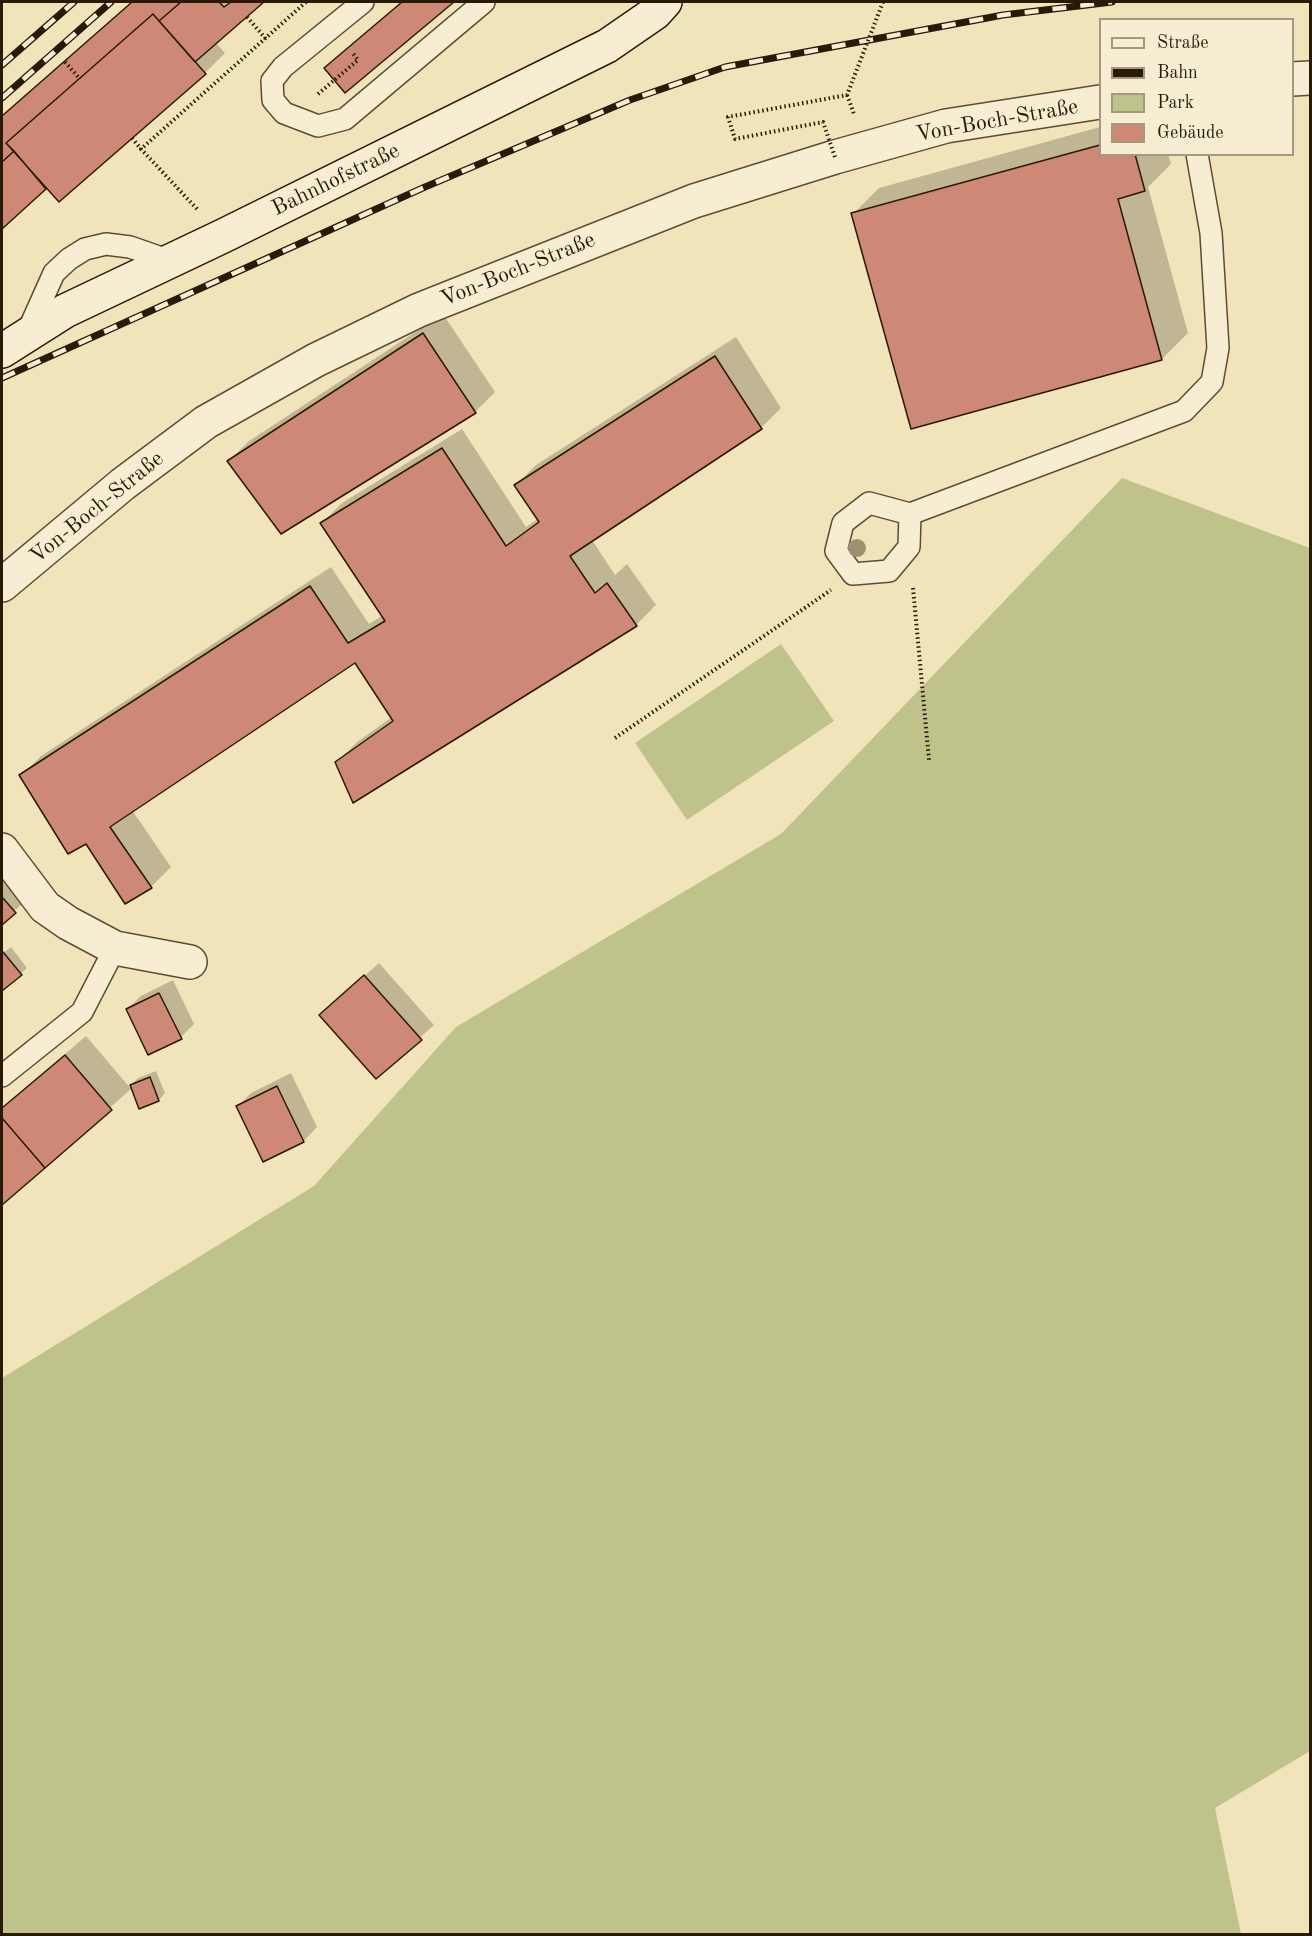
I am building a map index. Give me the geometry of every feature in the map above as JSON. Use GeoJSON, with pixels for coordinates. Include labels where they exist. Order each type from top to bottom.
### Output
{"type":"FeatureCollection","features":[{"type":"Feature","properties":{"kind":"street","name":"Bahnhofstraße"},"geometry":{"type":"LineString","coordinates":[[14,343],[65,311],[223,236],[607,46],[655,13],[665,2]]}},
{"type":"Feature","properties":{"kind":"street"},"geometry":{"type":"LineString","coordinates":[[1294,79],[1311,78]]}},
{"type":"Feature","properties":{"kind":"street","name":"Von-Boch-Straße"},"geometry":{"type":"LineString","coordinates":[[2,585],[123,484],[206,422],[316,360],[419,310],[582,243],[694,201],[835,157],[946,126],[1099,102]]}},
{"type":"Feature","properties":{"kind":"street"},"geometry":{"type":"LineString","coordinates":[[2,850],[45,907],[116,948],[190,962]]}},
{"type":"Feature","properties":{"kind":"lane"},"geometry":{"type":"LineString","coordinates":[[363,2],[283,67],[272,81],[273,100],[284,113],[318,126],[345,119],[484,2]]}},
{"type":"Feature","properties":{"kind":"lane"},"geometry":{"type":"LineString","coordinates":[[910,514],[909,547],[890,571],[853,574],[836,551],[843,523],[869,503],[910,514],[1185,411],[1212,382],[1218,348],[1211,233],[1197,156]]}},
{"type":"Feature","properties":{"kind":"lane"},"geometry":{"type":"LineString","coordinates":[[14,343],[54,273],[69,259],[85,249],[106,244],[130,247],[170,261]]}},
{"type":"Feature","properties":{"kind":"lane"},"geometry":{"type":"LineString","coordinates":[[2,1076],[82,1012],[116,948]]}},
{"type":"Feature","properties":{"kind":"path"},"geometry":{"type":"LineString","coordinates":[[141,149],[306,2]]}},
{"type":"Feature","properties":{"kind":"path"},"geometry":{"type":"LineString","coordinates":[[835,157],[823,122],[735,139],[728,117],[847,95],[883,2]]}},
{"type":"Feature","properties":{"kind":"path"},"geometry":{"type":"LineString","coordinates":[[65,62],[80,79]]}},
{"type":"Feature","properties":{"kind":"path"},"geometry":{"type":"LineString","coordinates":[[132,138],[223,236]]}},
{"type":"Feature","properties":{"kind":"path"},"geometry":{"type":"LineString","coordinates":[[909,547],[929,760]]}},
{"type":"Feature","properties":{"kind":"path"},"geometry":{"type":"LineString","coordinates":[[615,738],[853,574]]}},
{"type":"Feature","properties":{"kind":"green space"},"geometry":{"type":"Polygon","coordinates":[[[1122,478],[1310,548],[1310,1751],[1215,1808],[1241,1934],[2,1934],[2,1378],[314,1186],[456,1027],[781,834],[1122,478]]]}},
{"type":"Feature","properties":{"kind":"green space"},"geometry":{"type":"Polygon","coordinates":[[[781,644],[834,721],[687,820],[635,743],[781,644]]]}},
{"type":"Feature","properties":{"kind":"building"},"geometry":{"type":"Polygon","coordinates":[[[132,2],[181,2],[159,21],[153,14],[6,143],[14,151],[2,162],[2,116],[132,2]]]}},
{"type":"Feature","properties":{"kind":"building"},"geometry":{"type":"Polygon","coordinates":[[[181,2],[219,2],[224,7],[231,2],[264,2],[195,62],[159,21],[181,2]]]}},
{"type":"Feature","properties":{"kind":"building"},"geometry":{"type":"Polygon","coordinates":[[[402,2],[454,2],[345,93],[324,68],[402,2]]]}},
{"type":"Feature","properties":{"kind":"building"},"geometry":{"type":"Polygon","coordinates":[[[153,14],[206,74],[59,202],[6,143],[153,14]]]}},
{"type":"Feature","properties":{"kind":"building"},"geometry":{"type":"Polygon","coordinates":[[[1099,145],[1099,156],[1136,156],[1145,191],[1118,199],[1162,360],[911,429],[851,213],[1099,145]]]}},
{"type":"Feature","properties":{"kind":"building"},"geometry":{"type":"Polygon","coordinates":[[[14,151],[46,189],[2,229],[2,162],[14,151]]]}},
{"type":"Feature","properties":{"kind":"building"},"geometry":{"type":"Polygon","coordinates":[[[423,333],[476,413],[281,534],[227,461],[423,333]]]}},
{"type":"Feature","properties":{"kind":"building"},"geometry":{"type":"Polygon","coordinates":[[[715,356],[762,429],[570,556],[595,593],[607,583],[637,626],[353,803],[335,762],[393,721],[355,663],[110,827],[152,888],[125,904],[86,844],[68,854],[19,775],[310,586],[348,643],[385,621],[320,523],[442,448],[506,546],[539,522],[514,485],[715,356]]]}},
{"type":"Feature","properties":{"kind":"building"},"geometry":{"type":"Polygon","coordinates":[[[2,897],[16,913],[2,925],[2,897]]]}},
{"type":"Feature","properties":{"kind":"building"},"geometry":{"type":"Polygon","coordinates":[[[2,953],[22,975],[2,991],[2,953]]]}},
{"type":"Feature","properties":{"kind":"building"},"geometry":{"type":"Polygon","coordinates":[[[364,975],[422,1040],[376,1079],[319,1015],[364,975]]]}},
{"type":"Feature","properties":{"kind":"building"},"geometry":{"type":"Polygon","coordinates":[[[159,993],[182,1039],[148,1055],[126,1009],[159,993]]]}},
{"type":"Feature","properties":{"kind":"building"},"geometry":{"type":"Polygon","coordinates":[[[65,1055],[112,1110],[45,1168],[2,1118],[2,1108],[65,1055]]]}},
{"type":"Feature","properties":{"kind":"building"},"geometry":{"type":"Polygon","coordinates":[[[150,1077],[159,1101],[139,1109],[130,1085],[150,1077]]]}},
{"type":"Feature","properties":{"kind":"building"},"geometry":{"type":"Polygon","coordinates":[[[277,1086],[304,1142],[263,1162],[236,1106],[277,1086]]]}},
{"type":"Feature","properties":{"kind":"building"},"geometry":{"type":"Polygon","coordinates":[[[2,1118],[45,1168],[2,1205],[2,1118]]]}},
{"type":"Feature","properties":{"kind":"railway"},"geometry":{"type":"LineString","coordinates":[[2,65],[74,2]]}},
{"type":"Feature","properties":{"kind":"railway"},"geometry":{"type":"LineString","coordinates":[[2,98],[111,2]]}},
{"type":"Feature","properties":{"kind":"railway"},"geometry":{"type":"LineString","coordinates":[[2,378],[425,187],[630,100],[725,67],[1003,15],[1112,2]]}}]}
